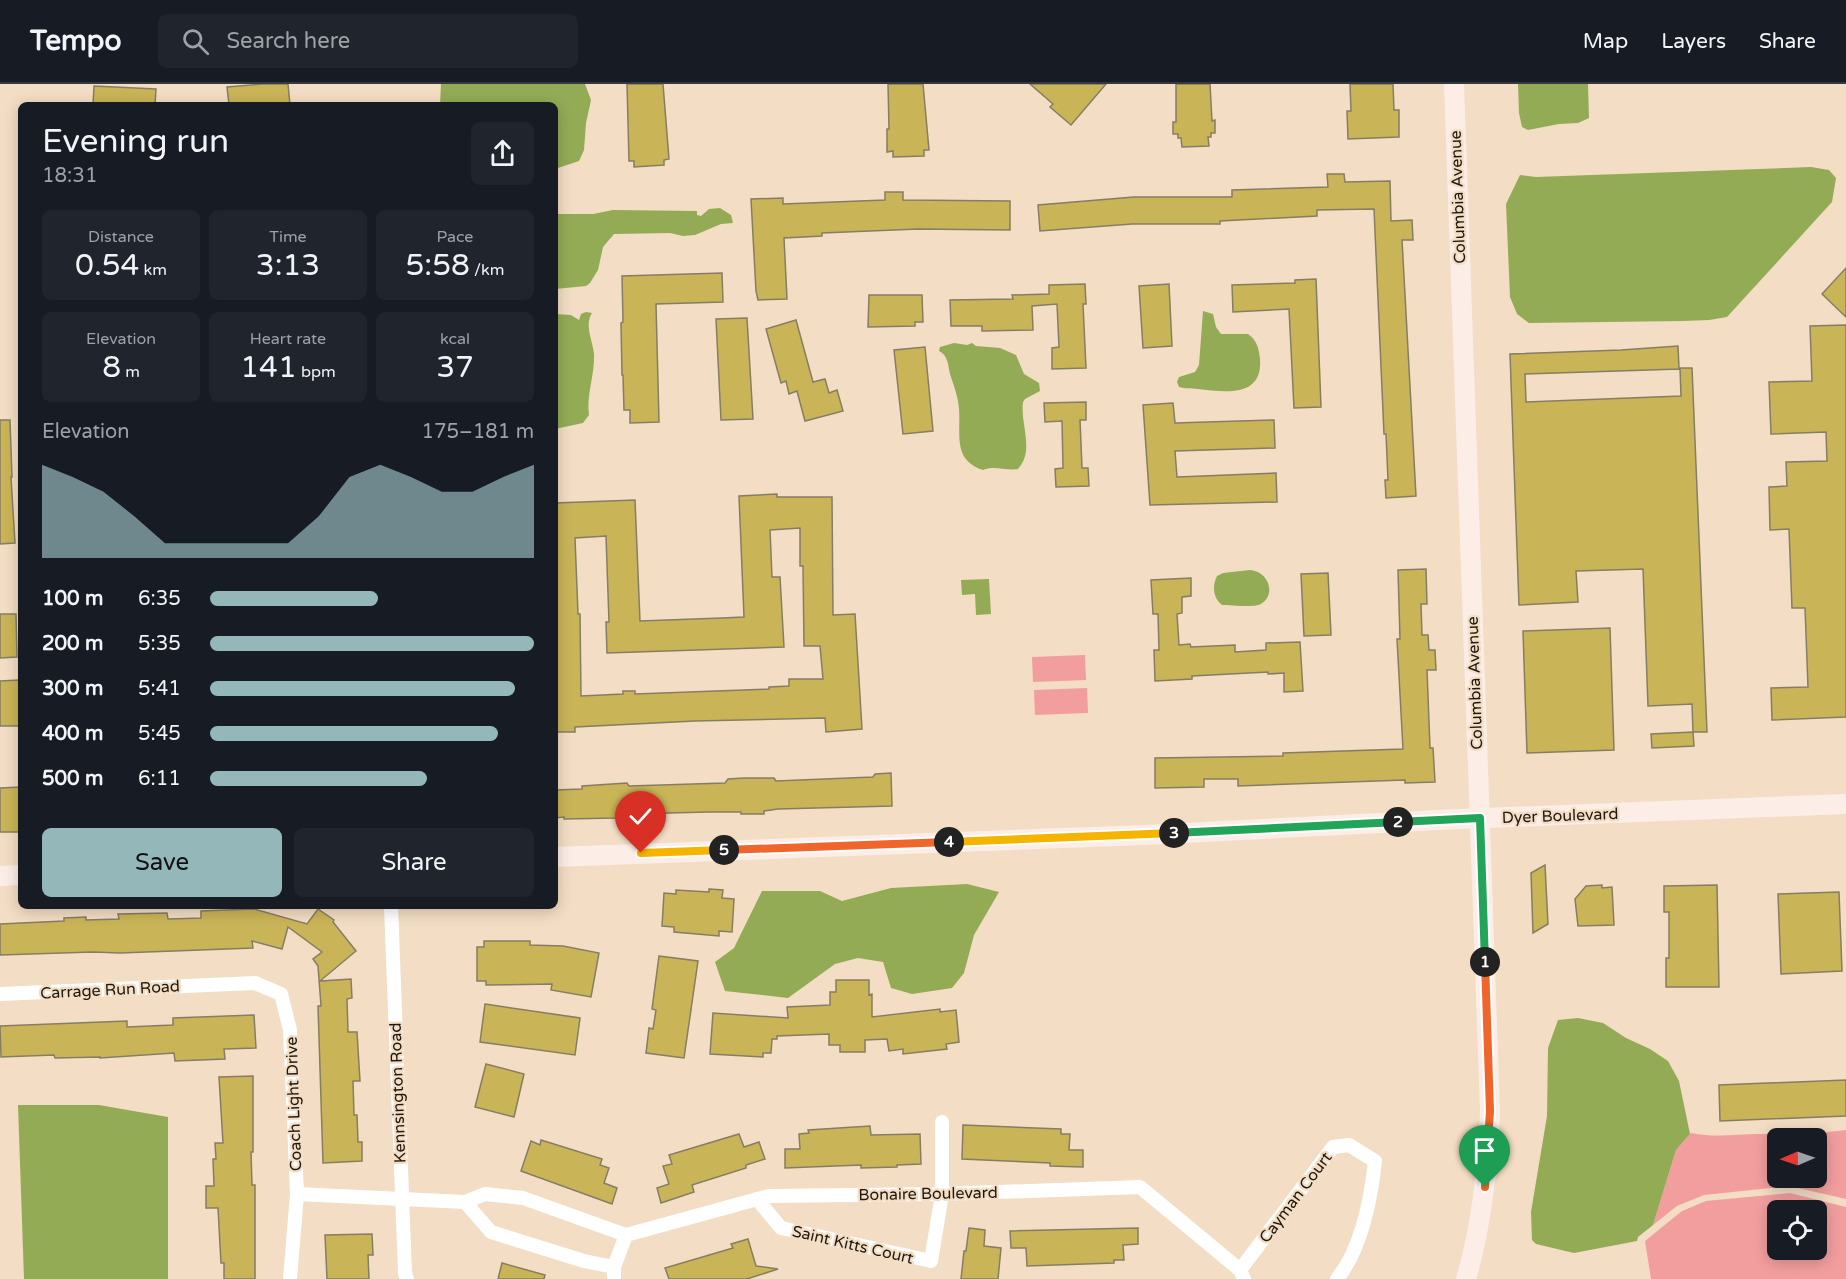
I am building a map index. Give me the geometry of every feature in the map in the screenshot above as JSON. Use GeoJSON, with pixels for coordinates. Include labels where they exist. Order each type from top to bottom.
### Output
{"type":"FeatureCollection","features":[{"type":"Feature","properties":{"kind":"main road","name":"Columbia Avenue"},"geometry":{"type":"LineString","coordinates":[[1454,84],[1490,1111],[1485,1187],[1479,1228],[1466,1279]]}},
{"type":"Feature","properties":{"kind":"main road","name":"Dyer Boulevard"},"geometry":{"type":"LineString","coordinates":[[558,857],[1145,835],[1480,818],[1846,804]]}},
{"type":"Feature","properties":{"kind":"main road"},"geometry":{"type":"LineString","coordinates":[[0,876],[18,874]]}},
{"type":"Feature","properties":{"kind":"street","name":"Kennsington Road"},"geometry":{"type":"LineString","coordinates":[[391,909],[401,1200],[407,1279]]}},
{"type":"Feature","properties":{"kind":"street","name":"Coach Light Drive"},"geometry":{"type":"LineString","coordinates":[[219,985],[255,983],[281,994],[290,1030],[297,1194],[290,1279]]}},
{"type":"Feature","properties":{"kind":"street","name":"Carrage Run Road"},"geometry":{"type":"LineString","coordinates":[[0,994],[219,985]]}},
{"type":"Feature","properties":{"kind":"street"},"geometry":{"type":"LineString","coordinates":[[942,1122],[942,1194]]}},
{"type":"Feature","properties":{"kind":"street","name":"Cayman Court"},"geometry":{"type":"LineString","coordinates":[[1243,1274],[1333,1147],[1349,1145],[1375,1161],[1373,1179],[1356,1246],[1349,1265],[1337,1279]]}},
{"type":"Feature","properties":{"kind":"street","name":"Bonaire Boulevard"},"geometry":{"type":"LineString","coordinates":[[626,1235],[769,1196],[942,1194],[1140,1187],[1243,1274]]}},
{"type":"Feature","properties":{"kind":"street"},"geometry":{"type":"LineString","coordinates":[[297,1194],[465,1202],[485,1194],[523,1198],[626,1235],[614,1273],[584,1261],[491,1232],[465,1202]]}},
{"type":"Feature","properties":{"kind":"street","name":"Saint Kitts Court"},"geometry":{"type":"LineString","coordinates":[[757,1199],[781,1228],[931,1261],[942,1194]]}},
{"type":"Feature","properties":{"kind":"shaded area"},"geometry":{"type":"Polygon","coordinates":[[[441,84],[585,84],[591,100],[584,150],[579,161],[558,168],[558,102],[440,102],[441,84]]]}},
{"type":"Feature","properties":{"kind":"shaded area"},"geometry":{"type":"Polygon","coordinates":[[[1518,84],[1588,84],[1589,118],[1578,123],[1528,130],[1522,127],[1518,84]]]}},
{"type":"Feature","properties":{"kind":"shaded area"},"geometry":{"type":"Polygon","coordinates":[[[1811,167],[1829,170],[1836,178],[1832,202],[1727,317],[1684,321],[1529,323],[1517,314],[1510,297],[1506,204],[1520,175],[1536,177],[1811,167]]]}},
{"type":"Feature","properties":{"kind":"shaded area"},"geometry":{"type":"Polygon","coordinates":[[[720,208],[731,215],[733,223],[721,224],[695,235],[614,234],[603,247],[598,270],[590,283],[586,286],[558,289],[558,214],[593,214],[613,210],[697,211],[697,215],[701,216],[709,209],[720,208]]]}},
{"type":"Feature","properties":{"kind":"shaded area"},"geometry":{"type":"Polygon","coordinates":[[[1203,311],[1213,314],[1216,327],[1221,334],[1248,334],[1255,342],[1260,355],[1259,372],[1255,381],[1249,386],[1230,391],[1179,387],[1177,382],[1179,377],[1195,372],[1199,365],[1203,311]]]}},
{"type":"Feature","properties":{"kind":"shaded area"},"geometry":{"type":"Polygon","coordinates":[[[592,313],[589,328],[594,354],[589,415],[583,423],[558,428],[558,314],[571,315],[579,320],[581,314],[592,313]]]}},
{"type":"Feature","properties":{"kind":"shaded area"},"geometry":{"type":"Polygon","coordinates":[[[954,343],[967,345],[972,343],[976,346],[1000,348],[1016,355],[1024,374],[1039,383],[1040,391],[1023,402],[1026,454],[1018,469],[983,470],[966,460],[962,453],[957,395],[947,361],[939,351],[940,347],[954,343]]]}},
{"type":"Feature","properties":{"kind":"shaded area"},"geometry":{"type":"Polygon","coordinates":[[[1250,570],[1262,574],[1266,579],[1269,595],[1266,600],[1253,606],[1222,605],[1214,592],[1217,576],[1223,573],[1250,570]]]}},
{"type":"Feature","properties":{"kind":"shaded area"},"geometry":{"type":"Polygon","coordinates":[[[989,579],[991,614],[976,615],[975,594],[962,595],[961,580],[989,579]]]}},
{"type":"Feature","properties":{"kind":"shaded area"},"geometry":{"type":"Polygon","coordinates":[[[1085,655],[1086,680],[1033,682],[1032,657],[1085,655]]]}},
{"type":"Feature","properties":{"kind":"shaded area"},"geometry":{"type":"Polygon","coordinates":[[[1087,688],[1088,713],[1035,715],[1034,690],[1087,688]]]}},
{"type":"Feature","properties":{"kind":"shaded area"},"geometry":{"type":"Polygon","coordinates":[[[967,884],[999,892],[974,935],[964,973],[952,988],[912,994],[891,988],[883,962],[858,958],[835,964],[788,998],[725,991],[715,962],[734,948],[762,891],[820,891],[842,901],[891,888],[967,884]]]}},
{"type":"Feature","properties":{"kind":"shaded area"},"geometry":{"type":"Polygon","coordinates":[[[1578,1018],[1603,1023],[1668,1061],[1679,1081],[1690,1134],[1676,1150],[1653,1225],[1638,1237],[1637,1241],[1574,1253],[1536,1244],[1532,1240],[1531,1212],[1547,1116],[1548,1048],[1558,1020],[1578,1018]]]}},
{"type":"Feature","properties":{"kind":"shaded area"},"geometry":{"type":"Polygon","coordinates":[[[18,1105],[99,1105],[168,1117],[168,1279],[24,1279],[18,1105]]]}},
{"type":"Feature","properties":{"kind":"shaded area"},"geometry":{"type":"Polygon","coordinates":[[[1846,1130],[1846,1199],[1798,1188],[1827,1188],[1827,1132],[1846,1130]]]}},
{"type":"Feature","properties":{"kind":"shaded area"},"geometry":{"type":"Polygon","coordinates":[[[1691,1133],[1718,1136],[1767,1134],[1767,1188],[1770,1188],[1704,1195],[1677,1206],[1653,1225],[1676,1150],[1691,1133]]]}},
{"type":"Feature","properties":{"kind":"shaded area"},"geometry":{"type":"Polygon","coordinates":[[[1790,1193],[1818,1200],[1767,1200],[1767,1260],[1827,1260],[1827,1202],[1846,1207],[1846,1279],[1651,1279],[1645,1241],[1682,1211],[1706,1201],[1790,1193]]]}},
{"type":"Feature","properties":{"kind":"building"},"geometry":{"type":"Polygon","coordinates":[[[288,84],[290,102],[229,102],[227,87],[288,84]]]}},
{"type":"Feature","properties":{"kind":"building"},"geometry":{"type":"Polygon","coordinates":[[[627,84],[663,84],[669,159],[664,160],[664,165],[634,167],[634,161],[629,161],[627,84]]]}},
{"type":"Feature","properties":{"kind":"building"},"geometry":{"type":"Polygon","coordinates":[[[888,84],[923,84],[929,150],[924,150],[924,156],[893,157],[893,151],[887,152],[888,84]]]}},
{"type":"Feature","properties":{"kind":"building"},"geometry":{"type":"Polygon","coordinates":[[[1030,84],[1106,84],[1071,125],[1050,107],[1053,104],[1030,84]]]}},
{"type":"Feature","properties":{"kind":"building"},"geometry":{"type":"Polygon","coordinates":[[[1176,84],[1210,84],[1215,133],[1211,133],[1211,137],[1208,137],[1209,146],[1182,147],[1181,138],[1178,138],[1178,134],[1173,134],[1173,122],[1176,122],[1176,84]]]}},
{"type":"Feature","properties":{"kind":"building"},"geometry":{"type":"Polygon","coordinates":[[[1350,84],[1393,84],[1394,110],[1399,110],[1399,137],[1348,139],[1347,111],[1351,111],[1350,84]]]}},
{"type":"Feature","properties":{"kind":"building"},"geometry":{"type":"Polygon","coordinates":[[[94,86],[156,89],[155,102],[93,102],[94,86]]]}},
{"type":"Feature","properties":{"kind":"building"},"geometry":{"type":"Polygon","coordinates":[[[1327,174],[1344,174],[1345,182],[1390,181],[1391,221],[1412,220],[1413,240],[1402,240],[1416,496],[1386,498],[1385,480],[1388,480],[1374,209],[1317,210],[1317,216],[1220,221],[1220,224],[1132,224],[1040,231],[1038,205],[1134,197],[1232,197],[1232,190],[1328,187],[1327,174]]]}},
{"type":"Feature","properties":{"kind":"building"},"geometry":{"type":"Polygon","coordinates":[[[885,192],[903,192],[903,200],[1010,201],[1010,230],[918,229],[822,233],[822,236],[784,238],[787,299],[758,300],[751,199],[783,198],[783,204],[885,200],[885,192]]]}},
{"type":"Feature","properties":{"kind":"building"},"geometry":{"type":"Polygon","coordinates":[[[1846,268],[1846,317],[1822,294],[1846,268]]]}},
{"type":"Feature","properties":{"kind":"building"},"geometry":{"type":"Polygon","coordinates":[[[722,273],[723,302],[656,304],[659,422],[630,423],[630,410],[624,410],[622,375],[622,276],[722,273]]]}},
{"type":"Feature","properties":{"kind":"building"},"geometry":{"type":"Polygon","coordinates":[[[1316,279],[1321,407],[1294,408],[1289,309],[1233,312],[1232,285],[1295,283],[1295,280],[1316,279]]]}},
{"type":"Feature","properties":{"kind":"building"},"geometry":{"type":"Polygon","coordinates":[[[1085,284],[1086,304],[1083,304],[1086,368],[1052,369],[1052,348],[1059,347],[1057,304],[1032,306],[1033,330],[982,331],[982,326],[951,326],[950,300],[1013,299],[1012,295],[1049,294],[1049,285],[1085,284]]]}},
{"type":"Feature","properties":{"kind":"building"},"geometry":{"type":"Polygon","coordinates":[[[1169,284],[1172,346],[1143,348],[1139,286],[1169,284]]]}},
{"type":"Feature","properties":{"kind":"building"},"geometry":{"type":"Polygon","coordinates":[[[869,295],[922,295],[923,322],[915,322],[915,326],[868,327],[869,295]]]}},
{"type":"Feature","properties":{"kind":"building"},"geometry":{"type":"Polygon","coordinates":[[[747,318],[753,419],[721,420],[716,319],[747,318]]]}},
{"type":"Feature","properties":{"kind":"building"},"geometry":{"type":"Polygon","coordinates":[[[796,320],[813,382],[825,379],[829,393],[837,390],[843,411],[805,421],[797,391],[789,394],[786,381],[781,383],[766,329],[796,320]]]}},
{"type":"Feature","properties":{"kind":"building"},"geometry":{"type":"Polygon","coordinates":[[[1846,325],[1846,717],[1772,720],[1771,688],[1808,687],[1805,608],[1792,608],[1789,529],[1770,530],[1769,487],[1787,486],[1786,462],[1827,461],[1826,432],[1771,434],[1769,382],[1812,381],[1810,326],[1846,325]]]}},
{"type":"Feature","properties":{"kind":"building"},"geometry":{"type":"Polygon","coordinates":[[[1678,346],[1679,369],[1525,374],[1526,402],[1681,396],[1680,368],[1692,368],[1707,732],[1693,732],[1692,704],[1648,706],[1643,569],[1576,571],[1578,602],[1519,605],[1510,354],[1678,346]]]}},
{"type":"Feature","properties":{"kind":"building"},"geometry":{"type":"Polygon","coordinates":[[[925,347],[933,431],[903,434],[894,350],[925,347]]]}},
{"type":"Feature","properties":{"kind":"building"},"geometry":{"type":"Polygon","coordinates":[[[1086,402],[1086,420],[1080,420],[1082,468],[1088,468],[1089,486],[1056,487],[1055,469],[1063,468],[1062,421],[1045,422],[1044,403],[1086,402]]]}},
{"type":"Feature","properties":{"kind":"building"},"geometry":{"type":"Polygon","coordinates":[[[1173,403],[1175,423],[1274,420],[1275,448],[1175,451],[1177,477],[1276,473],[1277,502],[1150,505],[1143,405],[1173,403]]]}},
{"type":"Feature","properties":{"kind":"building"},"geometry":{"type":"Polygon","coordinates":[[[0,420],[10,420],[15,543],[0,544],[0,420]]]}},
{"type":"Feature","properties":{"kind":"building"},"geometry":{"type":"Polygon","coordinates":[[[777,494],[777,497],[832,497],[833,615],[855,614],[862,729],[826,732],[825,718],[575,727],[575,732],[558,732],[558,503],[635,500],[640,621],[744,617],[739,496],[777,494]],[[800,528],[770,530],[772,577],[780,577],[784,647],[607,653],[606,622],[609,622],[606,536],[575,538],[578,614],[580,614],[581,696],[623,694],[623,691],[635,691],[635,694],[769,689],[769,687],[789,686],[789,679],[823,679],[820,646],[804,646],[803,566],[800,566],[800,528]]]}},
{"type":"Feature","properties":{"kind":"building"},"geometry":{"type":"Polygon","coordinates":[[[1426,569],[1427,604],[1421,604],[1422,635],[1428,635],[1429,650],[1435,650],[1436,670],[1427,670],[1430,748],[1433,748],[1435,782],[1405,783],[1405,780],[1238,786],[1238,779],[1204,779],[1204,787],[1155,788],[1155,758],[1283,756],[1283,753],[1403,749],[1397,639],[1400,639],[1398,570],[1426,569]]]}},
{"type":"Feature","properties":{"kind":"building"},"geometry":{"type":"Polygon","coordinates":[[[1328,573],[1331,635],[1304,636],[1301,574],[1328,573]]]}},
{"type":"Feature","properties":{"kind":"building"},"geometry":{"type":"Polygon","coordinates":[[[1191,578],[1191,596],[1182,597],[1182,613],[1177,614],[1179,645],[1190,644],[1191,647],[1235,645],[1235,652],[1266,650],[1266,643],[1300,642],[1303,691],[1284,692],[1284,673],[1192,676],[1192,679],[1155,681],[1154,650],[1159,650],[1158,614],[1153,614],[1151,580],[1191,578]]]}},
{"type":"Feature","properties":{"kind":"building"},"geometry":{"type":"Polygon","coordinates":[[[0,614],[16,614],[17,657],[0,658],[0,614]]]}},
{"type":"Feature","properties":{"kind":"building"},"geometry":{"type":"Polygon","coordinates":[[[1610,628],[1614,750],[1527,753],[1523,631],[1610,628]]]}},
{"type":"Feature","properties":{"kind":"building"},"geometry":{"type":"Polygon","coordinates":[[[18,680],[18,726],[0,726],[0,681],[18,680]]]}},
{"type":"Feature","properties":{"kind":"building"},"geometry":{"type":"Polygon","coordinates":[[[1693,732],[1694,746],[1652,748],[1651,734],[1693,732]]]}},
{"type":"Feature","properties":{"kind":"building"},"geometry":{"type":"Polygon","coordinates":[[[891,773],[892,806],[778,809],[764,811],[764,814],[708,812],[631,814],[617,818],[558,818],[558,790],[582,789],[582,786],[627,783],[629,786],[725,783],[728,779],[744,778],[774,778],[776,781],[873,777],[875,774],[891,773]]]}},
{"type":"Feature","properties":{"kind":"building"},"geometry":{"type":"Polygon","coordinates":[[[18,787],[18,832],[0,832],[0,788],[18,787]]]}},
{"type":"Feature","properties":{"kind":"building"},"geometry":{"type":"Polygon","coordinates":[[[1545,865],[1548,924],[1533,933],[1531,873],[1545,865]]]}},
{"type":"Feature","properties":{"kind":"building"},"geometry":{"type":"Polygon","coordinates":[[[1602,885],[1602,888],[1612,887],[1614,925],[1578,926],[1575,899],[1586,886],[1602,885]]]}},
{"type":"Feature","properties":{"kind":"building"},"geometry":{"type":"Polygon","coordinates":[[[1717,885],[1719,987],[1666,987],[1666,958],[1669,958],[1669,912],[1664,912],[1664,886],[1717,885]]]}},
{"type":"Feature","properties":{"kind":"building"},"geometry":{"type":"Polygon","coordinates":[[[709,889],[723,890],[722,898],[734,899],[732,932],[719,931],[719,936],[674,932],[674,927],[662,926],[664,893],[676,894],[676,890],[709,892],[709,889]]]}},
{"type":"Feature","properties":{"kind":"building"},"geometry":{"type":"Polygon","coordinates":[[[1839,892],[1842,971],[1781,974],[1778,894],[1839,892]]]}},
{"type":"Feature","properties":{"kind":"building"},"geometry":{"type":"Polygon","coordinates":[[[254,909],[307,924],[318,909],[334,920],[333,922],[356,951],[320,981],[351,979],[352,998],[347,999],[348,1032],[357,1032],[360,1081],[353,1081],[354,1115],[357,1115],[358,1142],[362,1142],[362,1161],[323,1163],[318,1006],[321,1006],[318,966],[313,959],[322,952],[288,927],[282,949],[252,941],[253,948],[0,955],[0,924],[64,921],[64,918],[86,917],[86,920],[119,919],[118,914],[167,913],[168,919],[201,918],[201,911],[254,909]]]}},
{"type":"Feature","properties":{"kind":"building"},"geometry":{"type":"Polygon","coordinates":[[[484,941],[530,941],[530,945],[563,946],[599,953],[591,997],[551,990],[552,984],[486,985],[486,981],[477,981],[477,947],[484,947],[484,941]]]}},
{"type":"Feature","properties":{"kind":"building"},"geometry":{"type":"Polygon","coordinates":[[[659,956],[698,961],[684,1058],[646,1053],[649,1028],[653,1029],[656,1010],[652,1009],[659,956]]]}},
{"type":"Feature","properties":{"kind":"building"},"geometry":{"type":"Polygon","coordinates":[[[836,980],[869,980],[869,995],[872,994],[872,1017],[940,1009],[940,1012],[956,1010],[959,1042],[946,1044],[947,1049],[903,1054],[903,1049],[889,1051],[887,1039],[865,1040],[865,1052],[840,1052],[840,1045],[829,1045],[829,1034],[777,1036],[777,1039],[772,1039],[771,1053],[763,1053],[763,1057],[710,1054],[713,1013],[788,1018],[787,1007],[830,1005],[830,992],[836,992],[836,980]]]}},
{"type":"Feature","properties":{"kind":"building"},"geometry":{"type":"Polygon","coordinates":[[[485,1004],[580,1018],[575,1055],[480,1042],[485,1004]]]}},
{"type":"Feature","properties":{"kind":"building"},"geometry":{"type":"Polygon","coordinates":[[[254,1015],[256,1048],[224,1049],[225,1059],[175,1061],[174,1053],[100,1058],[55,1058],[54,1055],[1,1057],[0,1026],[127,1021],[127,1027],[173,1025],[173,1018],[254,1015]]]}},
{"type":"Feature","properties":{"kind":"building"},"geometry":{"type":"Polygon","coordinates":[[[486,1064],[524,1074],[514,1117],[475,1107],[486,1064]]]}},
{"type":"Feature","properties":{"kind":"building"},"geometry":{"type":"Polygon","coordinates":[[[253,1076],[253,1152],[251,1152],[252,1185],[255,1185],[255,1279],[224,1279],[218,1208],[206,1208],[206,1186],[214,1186],[215,1143],[223,1143],[219,1077],[253,1076]]]}},
{"type":"Feature","properties":{"kind":"building"},"geometry":{"type":"Polygon","coordinates":[[[1846,1080],[1846,1116],[1720,1121],[1719,1085],[1846,1080]]]}},
{"type":"Feature","properties":{"kind":"building"},"geometry":{"type":"Polygon","coordinates":[[[963,1125],[1061,1129],[1061,1134],[1070,1134],[1069,1150],[1083,1150],[1083,1167],[1050,1166],[1050,1163],[962,1159],[963,1125]]]}},
{"type":"Feature","properties":{"kind":"building"},"geometry":{"type":"Polygon","coordinates":[[[870,1126],[871,1135],[920,1134],[921,1164],[897,1165],[897,1167],[861,1168],[861,1165],[785,1168],[785,1149],[800,1149],[799,1134],[809,1133],[808,1130],[870,1126]]]}},
{"type":"Feature","properties":{"kind":"building"},"geometry":{"type":"Polygon","coordinates":[[[739,1134],[744,1147],[759,1142],[765,1159],[746,1165],[746,1168],[692,1185],[694,1192],[661,1203],[657,1188],[669,1184],[663,1166],[672,1164],[669,1155],[739,1134]]]}},
{"type":"Feature","properties":{"kind":"building"},"geometry":{"type":"Polygon","coordinates":[[[541,1140],[602,1159],[600,1165],[609,1168],[604,1183],[617,1188],[612,1204],[521,1171],[531,1141],[540,1145],[541,1140]]]}},
{"type":"Feature","properties":{"kind":"building"},"geometry":{"type":"Polygon","coordinates":[[[969,1228],[985,1230],[984,1246],[1001,1248],[998,1279],[961,1279],[969,1228]]]}},
{"type":"Feature","properties":{"kind":"building"},"geometry":{"type":"Polygon","coordinates":[[[1138,1228],[1138,1244],[1123,1245],[1124,1260],[1114,1260],[1114,1263],[1027,1266],[1026,1248],[1011,1248],[1010,1231],[1138,1228]]]}},
{"type":"Feature","properties":{"kind":"building"},"geometry":{"type":"Polygon","coordinates":[[[372,1234],[373,1255],[368,1255],[369,1279],[327,1279],[325,1235],[372,1234]]]}},
{"type":"Feature","properties":{"kind":"building"},"geometry":{"type":"Polygon","coordinates":[[[748,1239],[756,1266],[778,1269],[747,1279],[669,1279],[665,1268],[733,1248],[731,1244],[748,1239]]]}},
{"type":"Feature","properties":{"kind":"building"},"geometry":{"type":"Polygon","coordinates":[[[502,1263],[545,1275],[544,1279],[498,1279],[502,1263]]]}},
{"type":"Feature","properties":{"kind":"route"},"geometry":{"type":"LineString","coordinates":[[641,853],[1145,835],[1480,818],[1490,1111],[1485,1187]]}}]}
